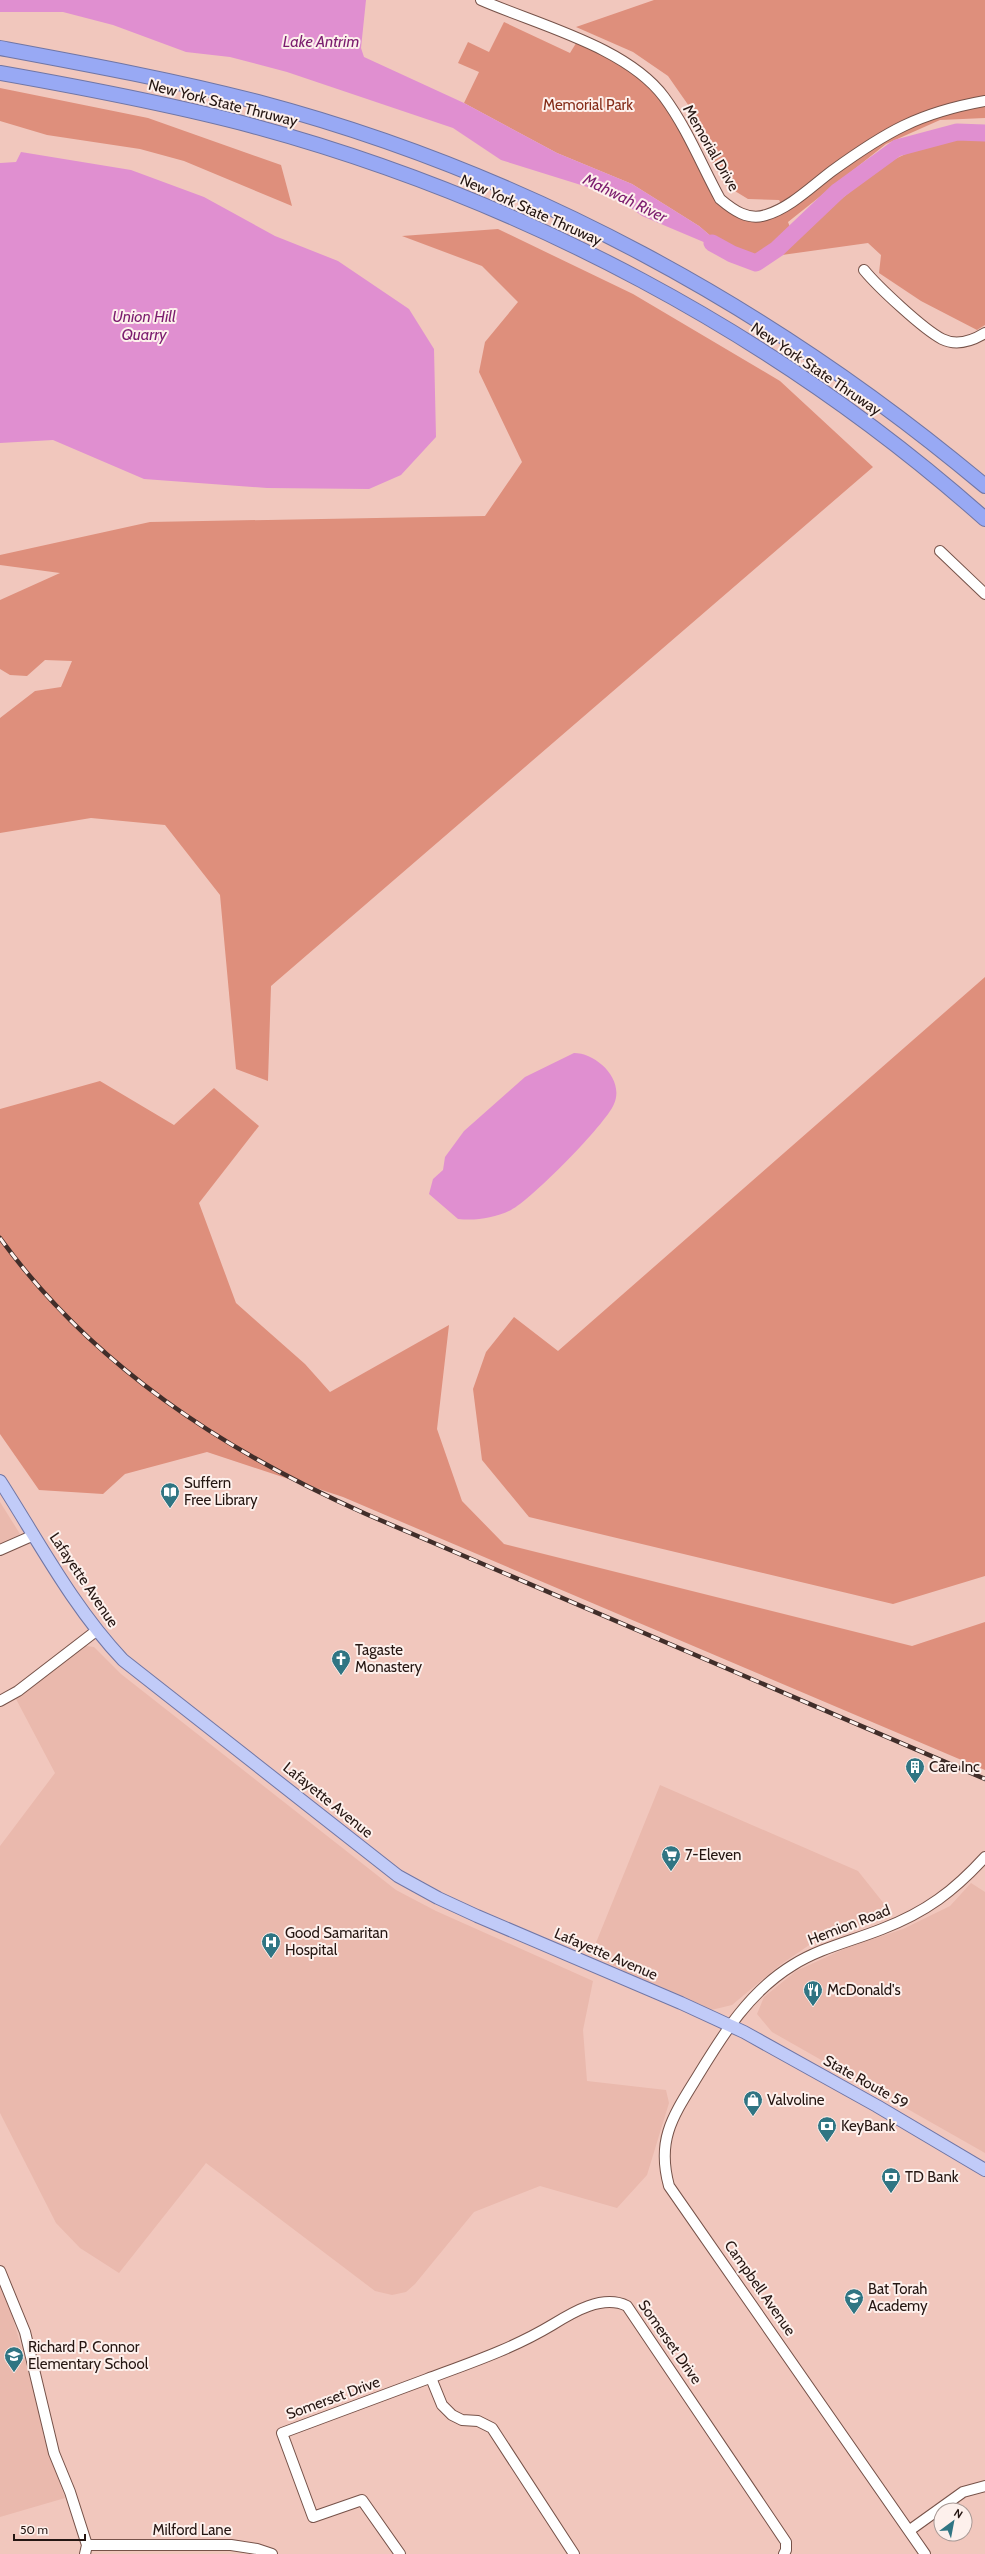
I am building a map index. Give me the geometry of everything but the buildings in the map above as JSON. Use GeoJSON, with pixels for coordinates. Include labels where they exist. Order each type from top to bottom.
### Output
{"type":"FeatureCollection","features":[{"type":"Feature","properties":{"kind":"highway","name":"New York State Thruway"},"geometry":{"type":"LineString","coordinates":[[0,48],[156,78],[260,103],[408,150],[526,198],[615,240],[740,308],[871,395],[985,486]]}},
{"type":"Feature","properties":{"kind":"highway","name":"New York State Thruway"},"geometry":{"type":"LineString","coordinates":[[0,73],[173,107],[302,140],[400,172],[543,232],[643,282],[771,356],[857,414],[985,519]]}},
{"type":"Feature","properties":{"kind":"main road","name":"Lafayette Avenue"},"geometry":{"type":"LineString","coordinates":[[0,1481],[96,1631],[123,1660],[151,1684],[215,1731],[398,1876],[444,1901],[681,2003],[728,2026]]}},
{"type":"Feature","properties":{"kind":"main road","name":"State Route 59"},"geometry":{"type":"LineString","coordinates":[[728,2026],[770,2046],[877,2106],[985,2170]]}},
{"type":"Feature","properties":{"kind":"street","name":"Memorial Drive"},"geometry":{"type":"LineString","coordinates":[[485,0],[602,50],[625,62],[646,78],[664,97],[720,199],[734,211],[750,217],[766,215],[783,207],[864,148],[897,128],[945,109],[985,102]]}},
{"type":"Feature","properties":{"kind":"street"},"geometry":{"type":"LineString","coordinates":[[864,270],[896,302],[942,339],[963,343],[985,333]]}},
{"type":"Feature","properties":{"kind":"street"},"geometry":{"type":"LineString","coordinates":[[940,551],[985,594]]}},
{"type":"Feature","properties":{"kind":"street"},"geometry":{"type":"LineString","coordinates":[[0,1550],[34,1535]]}},
{"type":"Feature","properties":{"kind":"street"},"geometry":{"type":"LineString","coordinates":[[0,1701],[18,1691],[96,1631]]}},
{"type":"Feature","properties":{"kind":"street","name":"Hemion Road"},"geometry":{"type":"LineString","coordinates":[[728,2026],[759,1992],[793,1965],[816,1953],[906,1920],[926,1909],[956,1887],[985,1857]]}},
{"type":"Feature","properties":{"kind":"street","name":"Campbell Avenue"},"geometry":{"type":"LineString","coordinates":[[728,2026],[679,2106],[667,2134],[663,2156],[670,2186],[926,2554]]}},
{"type":"Feature","properties":{"kind":"street"},"geometry":{"type":"LineString","coordinates":[[0,2271],[25,2332],[54,2453],[70,2492],[86,2550]]}},
{"type":"Feature","properties":{"kind":"street","name":"Somerset Drive"},"geometry":{"type":"LineString","coordinates":[[400,2554],[362,2500],[313,2518],[282,2433],[431,2378],[526,2340],[566,2317],[600,2302],[616,2301],[627,2306],[786,2542],[786,2550],[784,2554]]}},
{"type":"Feature","properties":{"kind":"street"},"geometry":{"type":"LineString","coordinates":[[431,2378],[442,2405],[452,2415],[462,2420],[478,2421],[492,2428],[574,2554]]}},
{"type":"Feature","properties":{"kind":"street"},"geometry":{"type":"LineString","coordinates":[[910,2530],[963,2492],[985,2486]]}},
{"type":"Feature","properties":{"kind":"street","name":"Milford Lane"},"geometry":{"type":"LineString","coordinates":[[86,2550],[231,2545],[256,2548],[272,2554]]}},
{"type":"Feature","properties":{"kind":"shaded area"},"geometry":{"type":"Polygon","coordinates":[[[0,1502],[20,1534],[0,1545],[0,1502]]]}},
{"type":"Feature","properties":{"kind":"shaded area","name":"Good Samaritan Hospital"},"geometry":{"type":"Polygon","coordinates":[[[86,1646],[94,1647],[121,1674],[396,1890],[436,1911],[593,1981],[583,2030],[587,2081],[666,2090],[669,2103],[647,2175],[617,2208],[540,2186],[474,2212],[415,2284],[406,2292],[392,2295],[375,2291],[206,2163],[119,2273],[80,2248],[56,2223],[0,2113],[0,1846],[55,1773],[16,1699],[86,1646]]]}},
{"type":"Feature","properties":{"kind":"shaded area"},"geometry":{"type":"Polygon","coordinates":[[[660,1785],[858,1871],[893,1915],[824,1935],[780,1965],[732,2005],[707,2011],[591,1955],[660,1785]]]}},
{"type":"Feature","properties":{"kind":"shaded area"},"geometry":{"type":"Polygon","coordinates":[[[971,1883],[985,1892],[985,2153],[772,2032],[757,2014],[764,1997],[796,1971],[846,1948],[903,1929],[950,1906],[971,1883]]]}},
{"type":"Feature","properties":{"kind":"shaded area","name":"Richard P. Connor Elementary School"},"geometry":{"type":"Polygon","coordinates":[[[0,2286],[8,2301],[37,2402],[44,2438],[65,2498],[0,2517],[0,2286]]]}},
{"type":"Feature","properties":{"kind":"green space","name":"Memorial Park"},"geometry":{"type":"Polygon","coordinates":[[[654,0],[985,0],[985,118],[940,120],[886,144],[788,222],[793,235],[777,249],[756,263],[732,254],[699,226],[632,184],[557,153],[464,103],[479,72],[458,63],[468,42],[489,52],[504,22],[570,53],[578,40],[602,50],[664,97],[720,199],[750,217],[783,207],[779,200],[748,199],[725,185],[706,150],[698,119],[668,76],[633,52],[576,27],[654,0]]]}},
{"type":"Feature","properties":{"kind":"green space"},"geometry":{"type":"Polygon","coordinates":[[[0,88],[148,118],[281,165],[292,206],[184,161],[140,149],[47,135],[0,121],[0,88]]]}},
{"type":"Feature","properties":{"kind":"green space"},"geometry":{"type":"Polygon","coordinates":[[[955,139],[985,140],[985,325],[977,330],[921,301],[879,273],[881,255],[868,243],[782,255],[806,228],[884,164],[910,152],[955,139]]]}},
{"type":"Feature","properties":{"kind":"green space"},"geometry":{"type":"Polygon","coordinates":[[[498,229],[633,294],[780,381],[873,467],[271,986],[268,1081],[236,1069],[220,895],[165,825],[91,818],[0,833],[0,718],[35,691],[61,687],[72,661],[45,660],[27,676],[10,675],[0,669],[0,600],[60,573],[0,565],[0,555],[150,522],[485,516],[522,462],[479,372],[485,342],[518,302],[482,266],[402,236],[498,229]]]}},
{"type":"Feature","properties":{"kind":"green space"},"geometry":{"type":"Polygon","coordinates":[[[985,977],[985,1576],[893,1604],[529,1517],[482,1460],[473,1389],[486,1352],[514,1317],[558,1351],[985,977]]]}},
{"type":"Feature","properties":{"kind":"green space"},"geometry":{"type":"Polygon","coordinates":[[[100,1081],[174,1125],[214,1088],[259,1126],[199,1203],[236,1303],[305,1364],[330,1392],[449,1325],[437,1429],[462,1501],[504,1544],[912,1646],[985,1622],[985,1770],[343,1497],[207,1452],[125,1474],[103,1494],[39,1490],[0,1434],[0,1109],[100,1081]]]}},
{"type":"Feature","properties":{"kind":"water","name":"Lake Antrim"},"geometry":{"type":"Polygon","coordinates":[[[0,0],[366,0],[361,48],[364,57],[464,103],[557,153],[632,184],[699,226],[732,254],[642,216],[613,195],[501,160],[453,128],[287,72],[230,57],[186,52],[113,25],[63,12],[0,12],[0,0]]]}},
{"type":"Feature","properties":{"kind":"water","name":"Union Hill Quarry"},"geometry":{"type":"Polygon","coordinates":[[[21,152],[131,170],[204,197],[275,236],[338,261],[409,309],[434,349],[436,437],[401,475],[369,489],[267,488],[144,479],[53,440],[0,443],[0,163],[16,162],[21,152]]]}},
{"type":"Feature","properties":{"kind":"water"},"geometry":{"type":"Polygon","coordinates":[[[574,1053],[591,1057],[606,1069],[612,1077],[616,1095],[614,1104],[608,1114],[567,1161],[534,1192],[511,1210],[492,1217],[465,1220],[458,1219],[429,1194],[433,1179],[443,1170],[445,1157],[464,1131],[525,1077],[574,1053]]]}},
{"type":"Feature","properties":{"kind":"waterway","name":"Mahwah River"},"geometry":{"type":"LineString","coordinates":[[712,243],[732,254],[756,263],[777,249],[838,191],[897,148],[957,132],[985,133]]}},
{"type":"Feature","properties":{"kind":"railway"},"geometry":{"type":"LineString","coordinates":[[0,1238],[36,1284],[76,1326],[119,1365],[164,1400],[212,1432],[262,1462],[313,1489],[366,1514],[985,1779]]}},
{"type":"Feature","properties":{"kind":"place","name":"Suffern Free Library"},"geometry":{"type":"Point","coordinates":[170,1509]}},
{"type":"Feature","properties":{"kind":"place","name":"Tagaste Monastery"},"geometry":{"type":"Point","coordinates":[341,1676]}},
{"type":"Feature","properties":{"kind":"place","name":"Care Inc"},"geometry":{"type":"Point","coordinates":[915,1784]}},
{"type":"Feature","properties":{"kind":"place","name":"7-Eleven"},"geometry":{"type":"Point","coordinates":[671,1872]}},
{"type":"Feature","properties":{"kind":"place","name":"Good Samaritan Hospital"},"geometry":{"type":"Point","coordinates":[271,1959]}},
{"type":"Feature","properties":{"kind":"place","name":"McDonald's"},"geometry":{"type":"Point","coordinates":[813,2007]}},
{"type":"Feature","properties":{"kind":"place","name":"Valvoline"},"geometry":{"type":"Point","coordinates":[753,2117]}},
{"type":"Feature","properties":{"kind":"place","name":"KeyBank"},"geometry":{"type":"Point","coordinates":[827,2143]}},
{"type":"Feature","properties":{"kind":"place","name":"TD Bank"},"geometry":{"type":"Point","coordinates":[891,2194]}},
{"type":"Feature","properties":{"kind":"place","name":"Bat Torah Academy"},"geometry":{"type":"Point","coordinates":[854,2315]}},
{"type":"Feature","properties":{"kind":"place","name":"Richard P. Connor Elementary School"},"geometry":{"type":"Point","coordinates":[14,2373]}}]}
